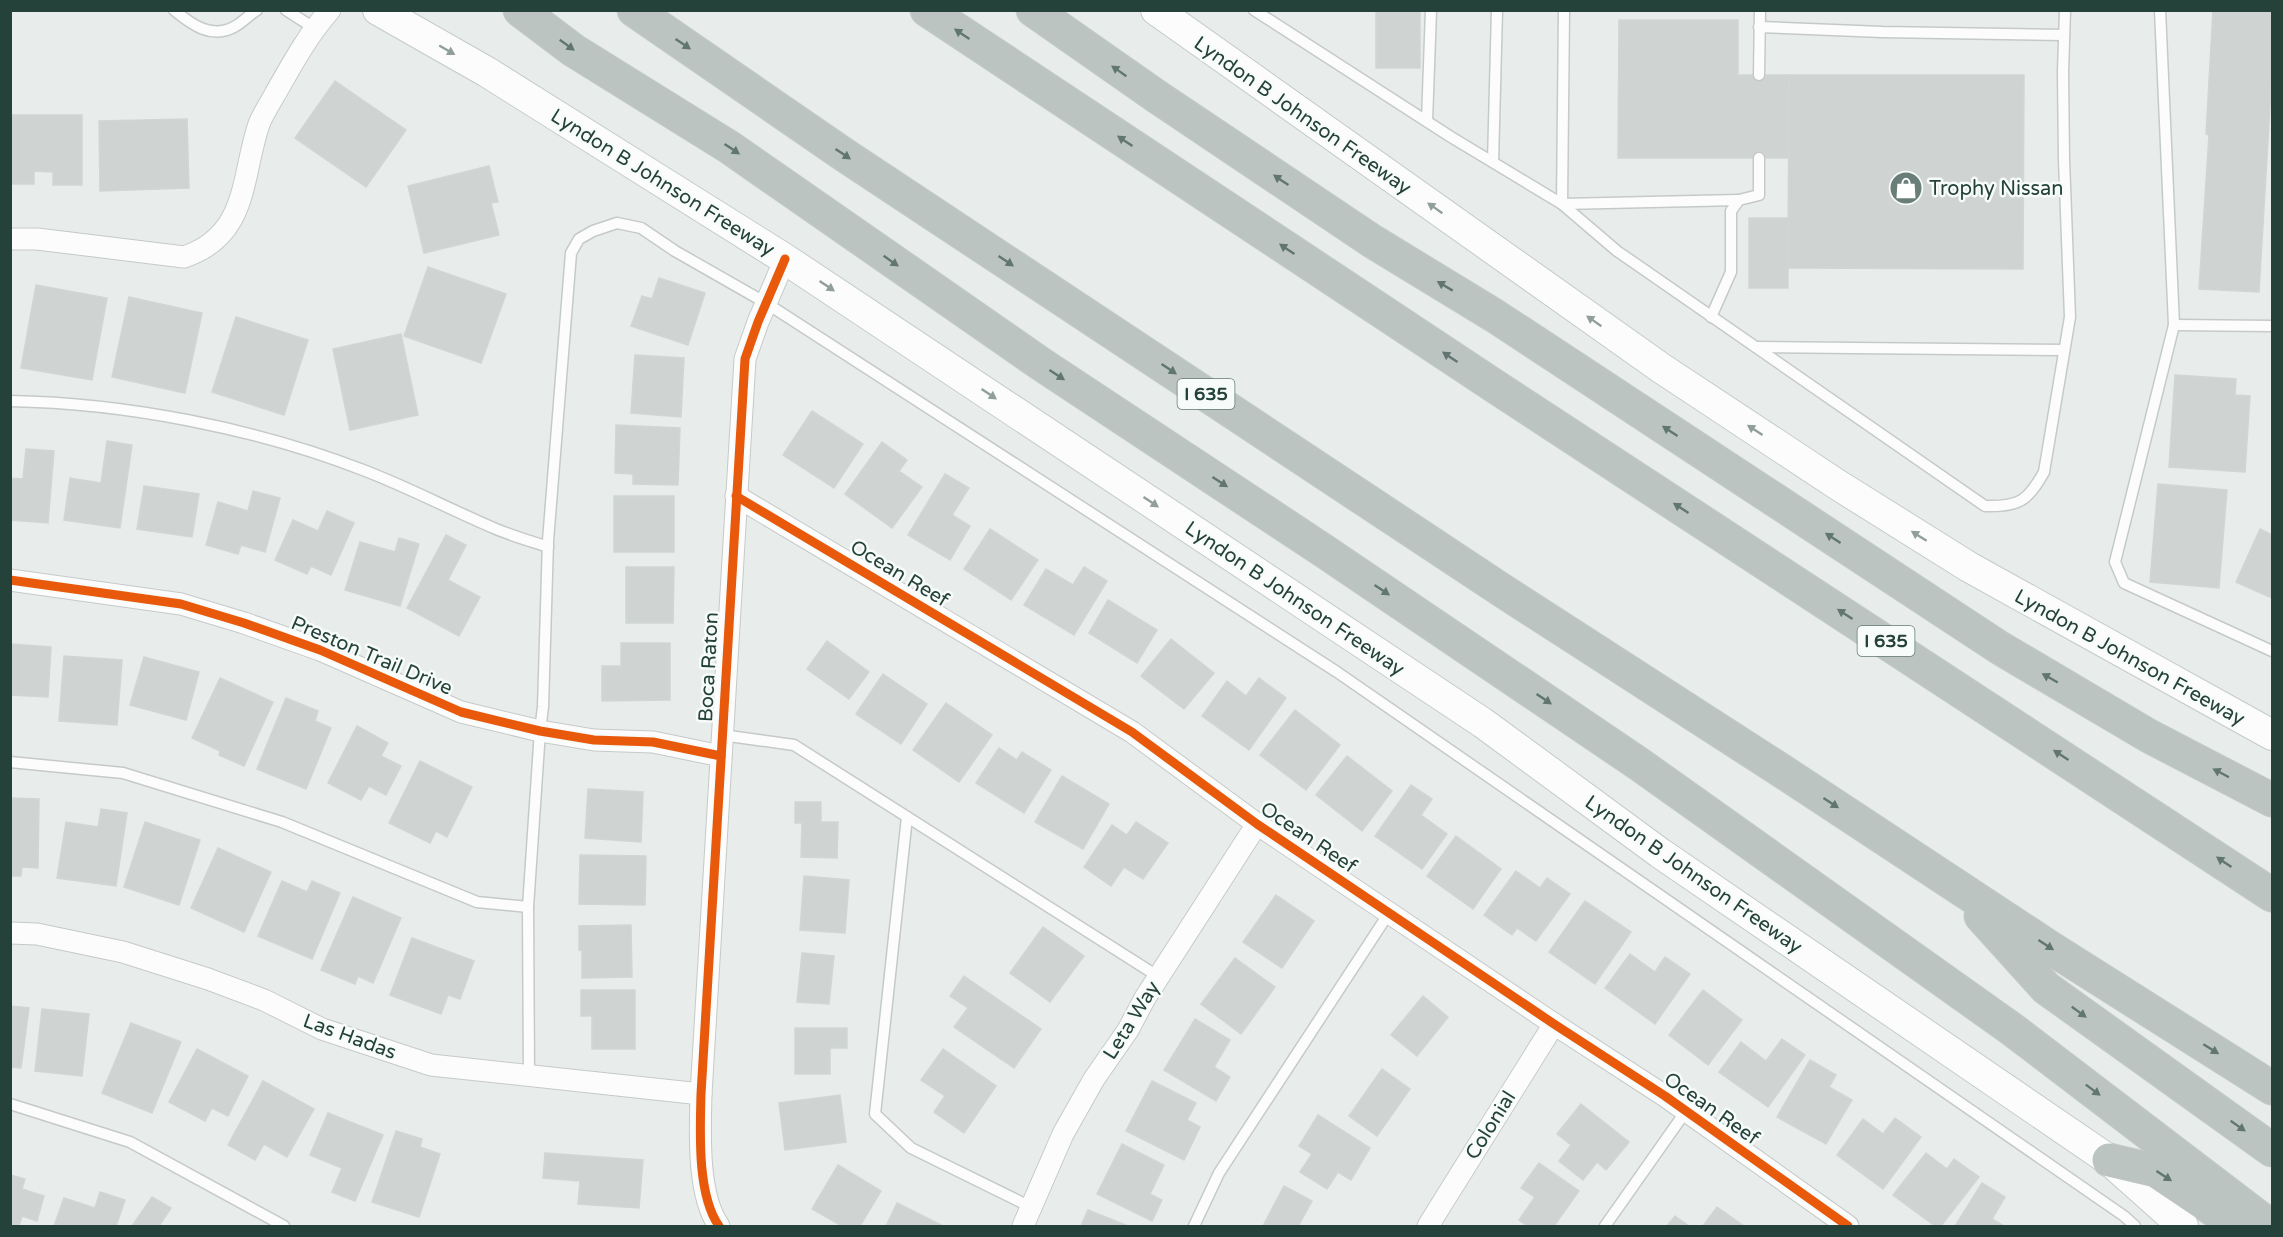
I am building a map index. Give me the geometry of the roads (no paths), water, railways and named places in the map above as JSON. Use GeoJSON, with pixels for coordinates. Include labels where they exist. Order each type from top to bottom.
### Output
{"type":"FeatureCollection","features":[{"type":"Feature","properties":{"kind":"highway"},"geometry":{"type":"LineString","coordinates":[[520,10],[573,50],[729,147],[1041,364],[1324,551],[1638,764],[2013,1030],[2258,1224]]}},
{"type":"Feature","properties":{"kind":"highway","name":"I 635"},"geometry":{"type":"LineString","coordinates":[[634,10],[843,154],[1423,538],[2049,947],[2272,1088]]}},
{"type":"Feature","properties":{"kind":"highway","name":"I 635"},"geometry":{"type":"LineString","coordinates":[[927,10],[1498,389],[2272,894]]}},
{"type":"Feature","properties":{"kind":"highway"},"geometry":{"type":"LineString","coordinates":[[1033,10],[1156,96],[1372,241],[1495,316],[2000,648],[2149,736],[2272,800]]}},
{"type":"Feature","properties":{"kind":"highway"},"geometry":{"type":"LineString","coordinates":[[1950,882],[2046,988],[2272,1150]]}},
{"type":"Feature","properties":{"kind":"highway"},"geometry":{"type":"LineString","coordinates":[[2109,1160],[2157,1171],[2258,1224]]}},
{"type":"Feature","properties":{"kind":"main road","name":"Lyndon B Johnson Freeway"},"geometry":{"type":"LineString","coordinates":[[378,10],[404,19],[785,258],[1483,723],[1660,853],[2109,1160],[2184,1227]]}},
{"type":"Feature","properties":{"kind":"main road","name":"Lyndon B Johnson Freeway"},"geometry":{"type":"LineString","coordinates":[[1156,10],[1661,368],[1838,485],[1969,567],[2272,735]]}},
{"type":"Feature","properties":{"kind":"street"},"geometry":{"type":"LineString","coordinates":[[10,239],[37,239],[184,257],[202,251],[216,241],[241,200],[260,123],[314,28],[330,10]]}},
{"type":"Feature","properties":{"kind":"street","name":"Boca Raton"},"geometry":{"type":"LineString","coordinates":[[719,1227],[711,1215],[700,1157],[701,1094],[745,359],[785,258]]}},
{"type":"Feature","properties":{"kind":"street","name":"Ocean Reef"},"geometry":{"type":"LineString","coordinates":[[736,496],[1132,732],[1257,824],[1686,1111],[1836,1223]]}},
{"type":"Feature","properties":{"kind":"street","name":"Preston Trail Drive"},"geometry":{"type":"LineString","coordinates":[[10,579],[180,604],[244,623],[320,650],[461,711],[540,731],[594,740],[653,742],[721,756]]}},
{"type":"Feature","properties":{"kind":"street","name":"Leta Way"},"geometry":{"type":"LineString","coordinates":[[1027,1217],[1063,1134],[1094,1078],[1128,1030],[1159,977],[1257,824]]}},
{"type":"Feature","properties":{"kind":"street","name":"Las Hadas"},"geometry":{"type":"LineString","coordinates":[[10,933],[37,934],[123,952],[208,979],[264,1000],[322,1029],[431,1065],[701,1094]]}},
{"type":"Feature","properties":{"kind":"street","name":"Colonial"},"geometry":{"type":"LineString","coordinates":[[1428,1227],[1554,1024]]}},
{"type":"Feature","properties":{"kind":"lane"},"geometry":{"type":"LineString","coordinates":[[174,10],[204,31],[221,32],[235,27],[257,10]]}},
{"type":"Feature","properties":{"kind":"lane"},"geometry":{"type":"LineString","coordinates":[[286,10],[314,28]]}},
{"type":"Feature","properties":{"kind":"lane"},"geometry":{"type":"LineString","coordinates":[[1254,10],[1426,121],[1562,204],[1617,251],[1985,506],[2008,507],[2032,494],[2044,472],[2070,317],[2064,160],[2065,10]]}},
{"type":"Feature","properties":{"kind":"lane"},"geometry":{"type":"LineString","coordinates":[[1426,121],[1431,10]]}},
{"type":"Feature","properties":{"kind":"lane"},"geometry":{"type":"LineString","coordinates":[[1493,162],[1497,10]]}},
{"type":"Feature","properties":{"kind":"lane"},"geometry":{"type":"LineString","coordinates":[[1562,204],[1564,10]]}},
{"type":"Feature","properties":{"kind":"lane"},"geometry":{"type":"LineString","coordinates":[[1759,75],[1760,10]]}},
{"type":"Feature","properties":{"kind":"lane"},"geometry":{"type":"LineString","coordinates":[[2160,10],[2174,325],[2115,562],[2124,583],[2272,651]]}},
{"type":"Feature","properties":{"kind":"lane"},"geometry":{"type":"LineString","coordinates":[[1760,27],[2064,35]]}},
{"type":"Feature","properties":{"kind":"lane"},"geometry":{"type":"LineString","coordinates":[[1562,204],[1738,200],[1759,195],[1759,158]]}},
{"type":"Feature","properties":{"kind":"lane"},"geometry":{"type":"LineString","coordinates":[[1711,316],[1731,272],[1731,211],[1738,200]]}},
{"type":"Feature","properties":{"kind":"lane"},"geometry":{"type":"LineString","coordinates":[[528,1076],[528,907],[543,707],[548,547],[572,253],[579,239],[593,231],[617,223],[641,228],[675,251],[766,303],[1337,672],[2124,1216],[2134,1227]]}},
{"type":"Feature","properties":{"kind":"lane"},"geometry":{"type":"LineString","coordinates":[[2174,325],[2272,326]]}},
{"type":"Feature","properties":{"kind":"lane"},"geometry":{"type":"LineString","coordinates":[[1755,347],[2064,350]]}},
{"type":"Feature","properties":{"kind":"lane"},"geometry":{"type":"LineString","coordinates":[[10,401],[134,411],[267,439],[362,470],[498,530],[548,547]]}},
{"type":"Feature","properties":{"kind":"lane"},"geometry":{"type":"LineString","coordinates":[[722,735],[794,745],[1159,977]]}},
{"type":"Feature","properties":{"kind":"lane"},"geometry":{"type":"LineString","coordinates":[[10,762],[123,773],[282,822],[477,902],[528,907]]}},
{"type":"Feature","properties":{"kind":"lane"},"geometry":{"type":"LineString","coordinates":[[907,817],[875,1114],[911,1148],[1027,1217]]}},
{"type":"Feature","properties":{"kind":"lane"},"geometry":{"type":"LineString","coordinates":[[1194,1227],[1219,1173],[1389,913]]}},
{"type":"Feature","properties":{"kind":"lane"},"geometry":{"type":"LineString","coordinates":[[10,1104],[130,1142],[284,1227]]}},
{"type":"Feature","properties":{"kind":"lane"},"geometry":{"type":"LineString","coordinates":[[1605,1227],[1686,1111]]}},
{"type":"Feature","properties":{"kind":"place","name":"Trophy Nissan"},"geometry":{"type":"Point","coordinates":[1906,188]}}]}
